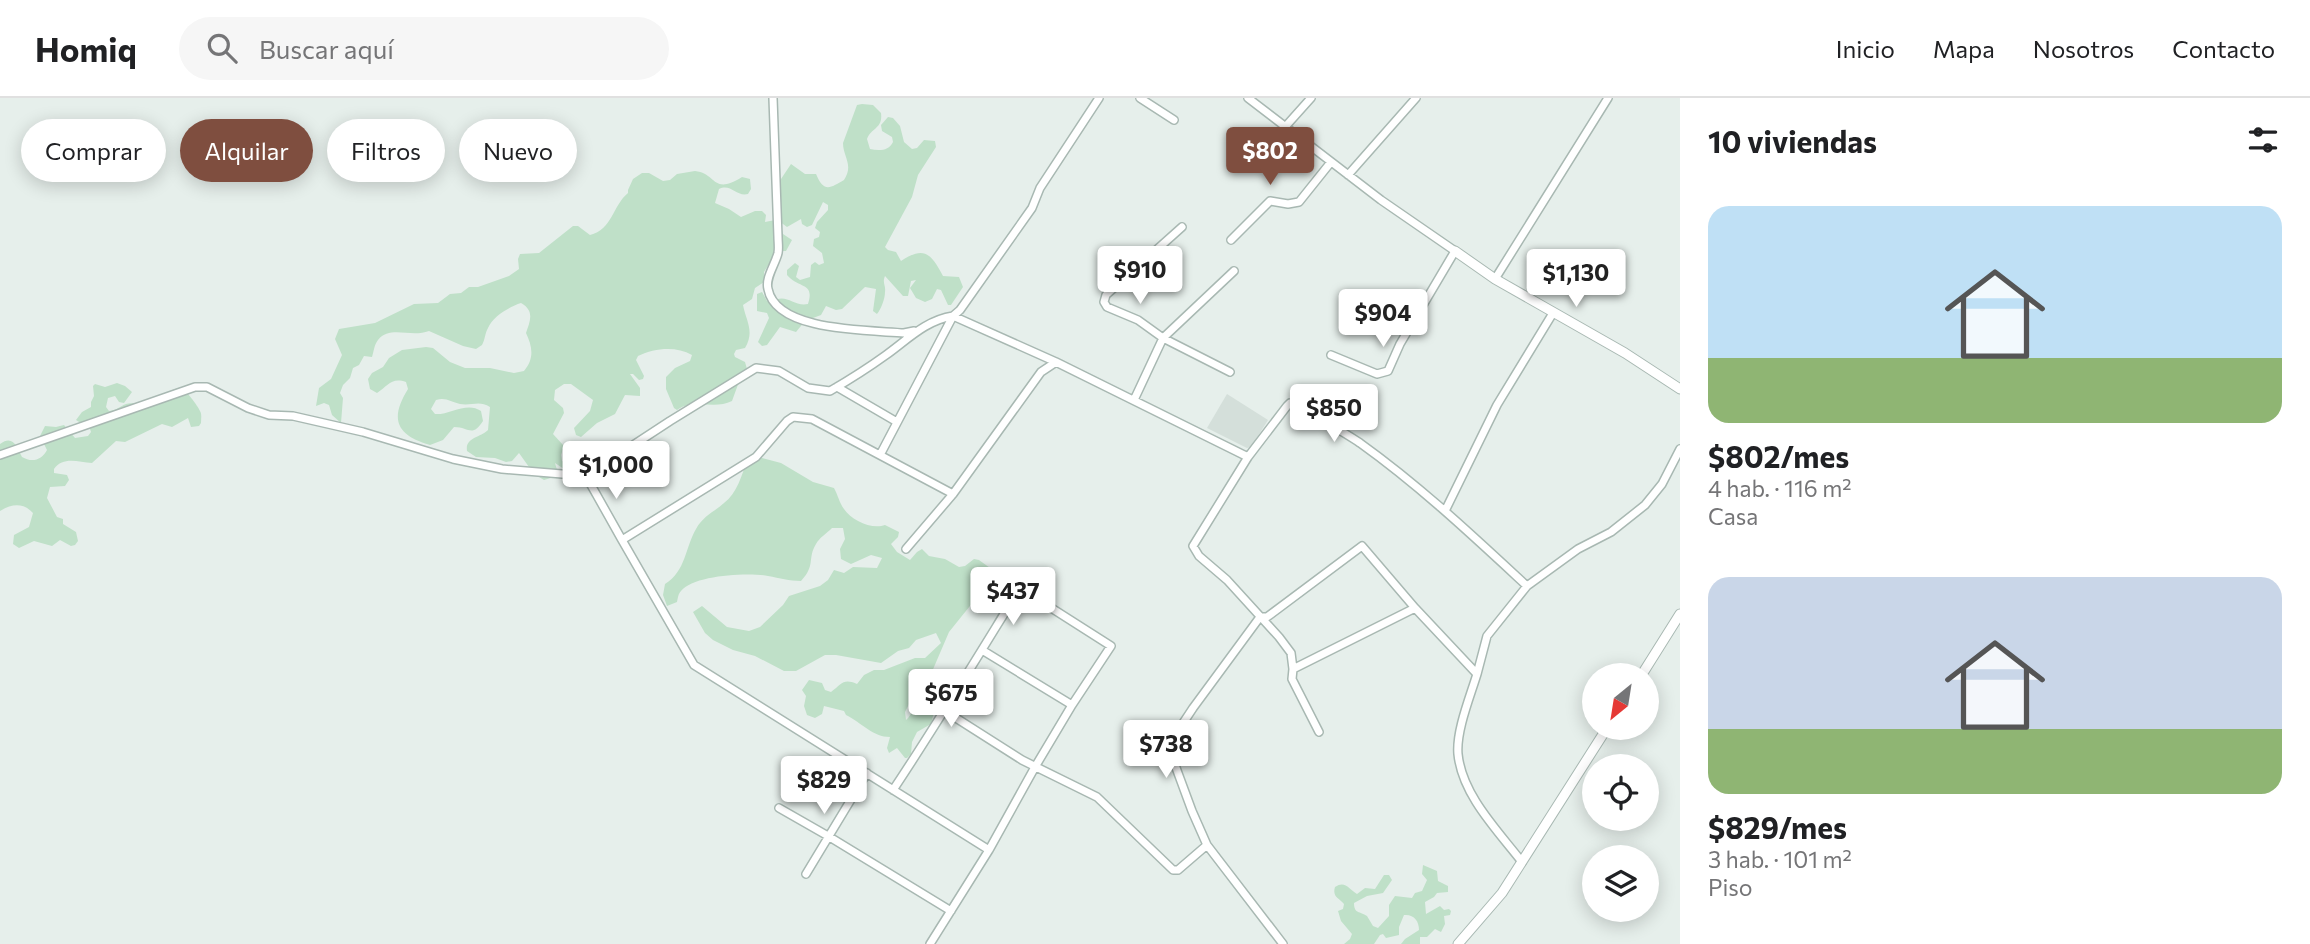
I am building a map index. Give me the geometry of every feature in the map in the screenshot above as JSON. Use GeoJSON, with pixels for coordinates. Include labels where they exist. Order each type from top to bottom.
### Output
{"type":"FeatureCollection","features":[{"type":"Feature","properties":{"kind":"street"},"geometry":{"type":"LineString","coordinates":[[773,98],[778,253],[767,287],[772,302],[785,314],[805,322],[904,333],[918,330]]}},
{"type":"Feature","properties":{"kind":"street"},"geometry":{"type":"LineString","coordinates":[[880,455],[953,316],[960,310],[1031,208],[1040,188],[1099,98]]}},
{"type":"Feature","properties":{"kind":"street"},"geometry":{"type":"LineString","coordinates":[[1140,98],[1174,121]]}},
{"type":"Feature","properties":{"kind":"street"},"geometry":{"type":"LineString","coordinates":[[1248,98],[1348,176],[1494,279],[1625,353],[1680,389]]}},
{"type":"Feature","properties":{"kind":"street"},"geometry":{"type":"LineString","coordinates":[[1285,127],[1311,98]]}},
{"type":"Feature","properties":{"kind":"street"},"geometry":{"type":"LineString","coordinates":[[1348,176],[1416,98]]}},
{"type":"Feature","properties":{"kind":"street"},"geometry":{"type":"LineString","coordinates":[[1494,279],[1608,98]]}},
{"type":"Feature","properties":{"kind":"street"},"geometry":{"type":"LineString","coordinates":[[1231,240],[1270,201],[1288,204],[1299,202],[1331,162]]}},
{"type":"Feature","properties":{"kind":"street"},"geometry":{"type":"LineString","coordinates":[[1182,227],[1104,298],[1107,307],[1138,320],[1163,338],[1230,372]]}},
{"type":"Feature","properties":{"kind":"street"},"geometry":{"type":"LineString","coordinates":[[1331,355],[1377,374],[1388,371],[1400,344],[1455,251]]}},
{"type":"Feature","properties":{"kind":"street"},"geometry":{"type":"LineString","coordinates":[[1134,400],[1163,338],[1234,271]]}},
{"type":"Feature","properties":{"kind":"street"},"geometry":{"type":"LineString","coordinates":[[1446,511],[1497,405],[1552,313]]}},
{"type":"Feature","properties":{"kind":"street"},"geometry":{"type":"LineString","coordinates":[[0,455],[195,387],[207,387],[248,408],[269,415],[293,416],[363,432],[453,459],[502,469],[586,476],[756,368],[779,371],[800,384],[816,390],[830,391],[918,330],[941,317],[953,316],[1056,362],[1248,457]]}},
{"type":"Feature","properties":{"kind":"street"},"geometry":{"type":"LineString","coordinates":[[906,549],[953,494],[1041,372],[1056,362]]}},
{"type":"Feature","properties":{"kind":"street"},"geometry":{"type":"LineString","coordinates":[[837,387],[897,422]]}},
{"type":"Feature","properties":{"kind":"street"},"geometry":{"type":"LineString","coordinates":[[1309,661],[1291,653],[1227,580],[1199,556],[1193,546],[1248,457],[1290,403],[1357,441],[1446,511],[1527,586]]}},
{"type":"Feature","properties":{"kind":"street"},"geometry":{"type":"LineString","coordinates":[[622,540],[756,457],[793,417],[812,419],[953,494]]}},
{"type":"Feature","properties":{"kind":"street"},"geometry":{"type":"LineString","coordinates":[[1522,862],[1476,800],[1462,775],[1458,752],[1464,716],[1487,636],[1527,586],[1578,549],[1611,533],[1644,505],[1661,484],[1680,449]]}},
{"type":"Feature","properties":{"kind":"street"},"geometry":{"type":"LineString","coordinates":[[586,476],[694,665],[989,850]]}},
{"type":"Feature","properties":{"kind":"street"},"geometry":{"type":"LineString","coordinates":[[1261,617],[1267,617],[1363,546],[1476,674]]}},
{"type":"Feature","properties":{"kind":"street"},"geometry":{"type":"LineString","coordinates":[[893,790],[1020,588],[1111,646],[1072,705],[989,850],[930,944]]}},
{"type":"Feature","properties":{"kind":"street"},"geometry":{"type":"LineString","coordinates":[[1293,669],[1415,608]]}},
{"type":"Feature","properties":{"kind":"street"},"geometry":{"type":"LineString","coordinates":[[1649,663],[1680,614]]}},
{"type":"Feature","properties":{"kind":"street"},"geometry":{"type":"LineString","coordinates":[[1261,617],[1168,746],[1207,845],[1283,944]]}},
{"type":"Feature","properties":{"kind":"street"},"geometry":{"type":"LineString","coordinates":[[982,650],[1072,705]]}},
{"type":"Feature","properties":{"kind":"street"},"geometry":{"type":"LineString","coordinates":[[1291,653],[1292,679],[1319,732]]}},
{"type":"Feature","properties":{"kind":"street"},"geometry":{"type":"LineString","coordinates":[[945,711],[1035,767],[1097,797],[1173,870],[1178,870],[1207,845]]}},
{"type":"Feature","properties":{"kind":"street"},"geometry":{"type":"LineString","coordinates":[[1458,944],[1502,893],[1599,740]]}},
{"type":"Feature","properties":{"kind":"street"},"geometry":{"type":"LineString","coordinates":[[806,874],[867,773]]}},
{"type":"Feature","properties":{"kind":"street"},"geometry":{"type":"LineString","coordinates":[[779,808],[951,911]]}},
{"type":"Feature","properties":{"kind":"shaded area"},"geometry":{"type":"Polygon","coordinates":[[[1227,394],[1268,420],[1251,447],[1247,448],[1207,428],[1227,394]]]}},
{"type":"Feature","properties":{"kind":"green space"},"geometry":{"type":"Polygon","coordinates":[[[857,105],[873,105],[881,113],[879,125],[867,139],[870,149],[883,150],[893,142],[892,137],[882,131],[881,125],[888,117],[893,118],[900,126],[904,142],[912,149],[917,148],[924,140],[935,141],[936,147],[918,175],[912,197],[885,247],[896,252],[901,261],[916,254],[926,254],[935,262],[943,276],[959,277],[963,287],[951,305],[948,305],[941,290],[937,289],[932,299],[925,302],[916,298],[910,288],[916,280],[911,281],[908,296],[903,296],[885,276],[884,298],[877,314],[873,311],[876,289],[865,287],[842,309],[826,306],[821,315],[805,321],[796,332],[780,327],[767,345],[762,346],[758,342],[769,318],[767,313],[757,311],[757,294],[762,292],[767,301],[772,302],[786,299],[798,304],[808,304],[808,289],[787,275],[787,270],[795,263],[799,266],[796,277],[800,280],[810,277],[811,265],[815,262],[819,265],[824,263],[822,253],[813,246],[814,239],[819,237],[820,232],[815,228],[817,222],[828,210],[828,205],[823,202],[812,225],[807,227],[802,224],[801,219],[787,227],[779,221],[779,182],[791,164],[805,174],[816,174],[822,184],[828,187],[844,180],[848,165],[843,143],[857,105]]]}},
{"type":"Feature","properties":{"kind":"green space"},"geometry":{"type":"Polygon","coordinates":[[[695,171],[720,184],[742,177],[750,179],[751,189],[748,194],[719,189],[715,203],[741,217],[762,211],[766,215],[765,222],[775,220],[780,224],[783,234],[792,240],[786,251],[777,251],[764,272],[764,282],[755,288],[752,299],[743,305],[749,326],[748,342],[745,348],[736,350],[734,354],[745,362],[747,369],[732,401],[718,405],[690,405],[677,410],[666,389],[666,377],[675,368],[690,361],[692,355],[672,349],[651,351],[638,356],[636,360],[643,379],[639,380],[630,374],[640,388],[640,396],[625,395],[615,414],[597,423],[581,437],[576,435],[574,428],[590,411],[593,400],[571,384],[564,384],[555,390],[554,400],[563,408],[564,413],[553,434],[564,446],[562,461],[568,463],[577,456],[587,461],[587,467],[583,471],[567,471],[555,463],[557,470],[554,477],[544,480],[534,474],[519,453],[512,461],[506,462],[495,458],[476,457],[467,451],[471,440],[488,430],[490,407],[486,405],[436,400],[431,409],[435,414],[470,407],[481,411],[483,421],[473,430],[454,427],[443,440],[430,445],[403,431],[398,417],[402,399],[408,389],[406,382],[393,381],[377,393],[370,389],[368,379],[372,373],[402,350],[426,347],[433,348],[450,362],[465,368],[490,368],[514,373],[524,371],[531,357],[526,333],[530,313],[521,303],[497,316],[490,324],[482,345],[476,349],[429,331],[388,333],[378,340],[372,357],[364,356],[343,385],[340,393],[343,398],[341,423],[332,415],[329,405],[324,403],[316,406],[319,388],[331,379],[342,355],[335,339],[339,329],[375,323],[414,304],[438,303],[450,294],[461,293],[469,287],[478,287],[509,276],[519,269],[520,254],[539,253],[573,226],[578,226],[590,235],[603,228],[628,193],[633,179],[642,173],[649,173],[663,181],[670,180],[677,174],[695,171]]]}},
{"type":"Feature","properties":{"kind":"green space"},"geometry":{"type":"Polygon","coordinates":[[[117,383],[132,392],[124,403],[119,402],[115,396],[108,398],[106,407],[109,411],[128,403],[141,403],[181,387],[199,409],[201,423],[191,427],[188,418],[172,427],[162,424],[125,442],[116,441],[92,463],[62,462],[54,469],[54,473],[67,475],[69,480],[65,486],[50,487],[47,498],[57,517],[63,519],[63,524],[76,532],[78,541],[71,546],[60,540],[52,546],[34,541],[19,548],[13,544],[14,535],[29,527],[33,513],[17,505],[0,511],[0,444],[11,441],[22,457],[33,460],[40,458],[47,450],[40,436],[45,426],[64,425],[75,438],[88,436],[90,429],[76,420],[82,412],[91,407],[93,386],[95,384],[105,387],[117,383]]]}},
{"type":"Feature","properties":{"kind":"green space"},"geometry":{"type":"Polygon","coordinates":[[[758,457],[781,463],[813,482],[834,488],[844,509],[857,520],[868,525],[885,525],[899,532],[891,544],[897,552],[910,560],[922,549],[929,556],[945,559],[959,567],[974,559],[979,560],[997,573],[993,588],[982,591],[949,632],[928,681],[913,696],[905,712],[906,720],[921,700],[944,694],[931,724],[917,732],[912,742],[911,754],[907,758],[897,748],[889,753],[887,748],[890,737],[873,732],[844,711],[824,706],[822,714],[815,718],[807,715],[804,706],[806,696],[802,690],[809,680],[822,683],[825,690],[831,692],[846,682],[857,684],[864,675],[874,670],[884,670],[915,658],[925,658],[941,643],[936,633],[916,640],[909,648],[898,651],[881,663],[825,655],[796,671],[784,671],[755,656],[733,650],[713,640],[705,633],[693,612],[702,606],[727,627],[749,631],[760,627],[789,596],[820,586],[834,570],[844,573],[853,567],[877,568],[882,558],[871,555],[851,564],[841,559],[840,549],[845,539],[843,528],[832,528],[817,542],[808,571],[801,581],[748,574],[709,578],[687,586],[680,592],[677,602],[667,606],[663,595],[665,584],[681,566],[696,529],[705,517],[732,494],[747,460],[758,457]]]}},
{"type":"Feature","properties":{"kind":"green space"},"geometry":{"type":"Polygon","coordinates":[[[1423,865],[1437,871],[1438,881],[1448,886],[1448,892],[1437,893],[1425,902],[1426,914],[1440,906],[1451,911],[1450,915],[1444,916],[1445,924],[1441,932],[1435,929],[1427,937],[1420,937],[1420,944],[1401,944],[1419,930],[1415,919],[1404,915],[1399,935],[1386,938],[1383,934],[1380,935],[1374,944],[1344,944],[1352,934],[1341,921],[1338,911],[1343,909],[1344,904],[1335,895],[1335,887],[1344,885],[1357,894],[1365,888],[1375,889],[1384,875],[1389,875],[1392,880],[1383,893],[1367,896],[1354,903],[1356,911],[1367,916],[1373,926],[1378,928],[1389,916],[1389,905],[1395,896],[1412,898],[1415,893],[1422,891],[1427,880],[1422,874],[1423,865]]]}}]}
